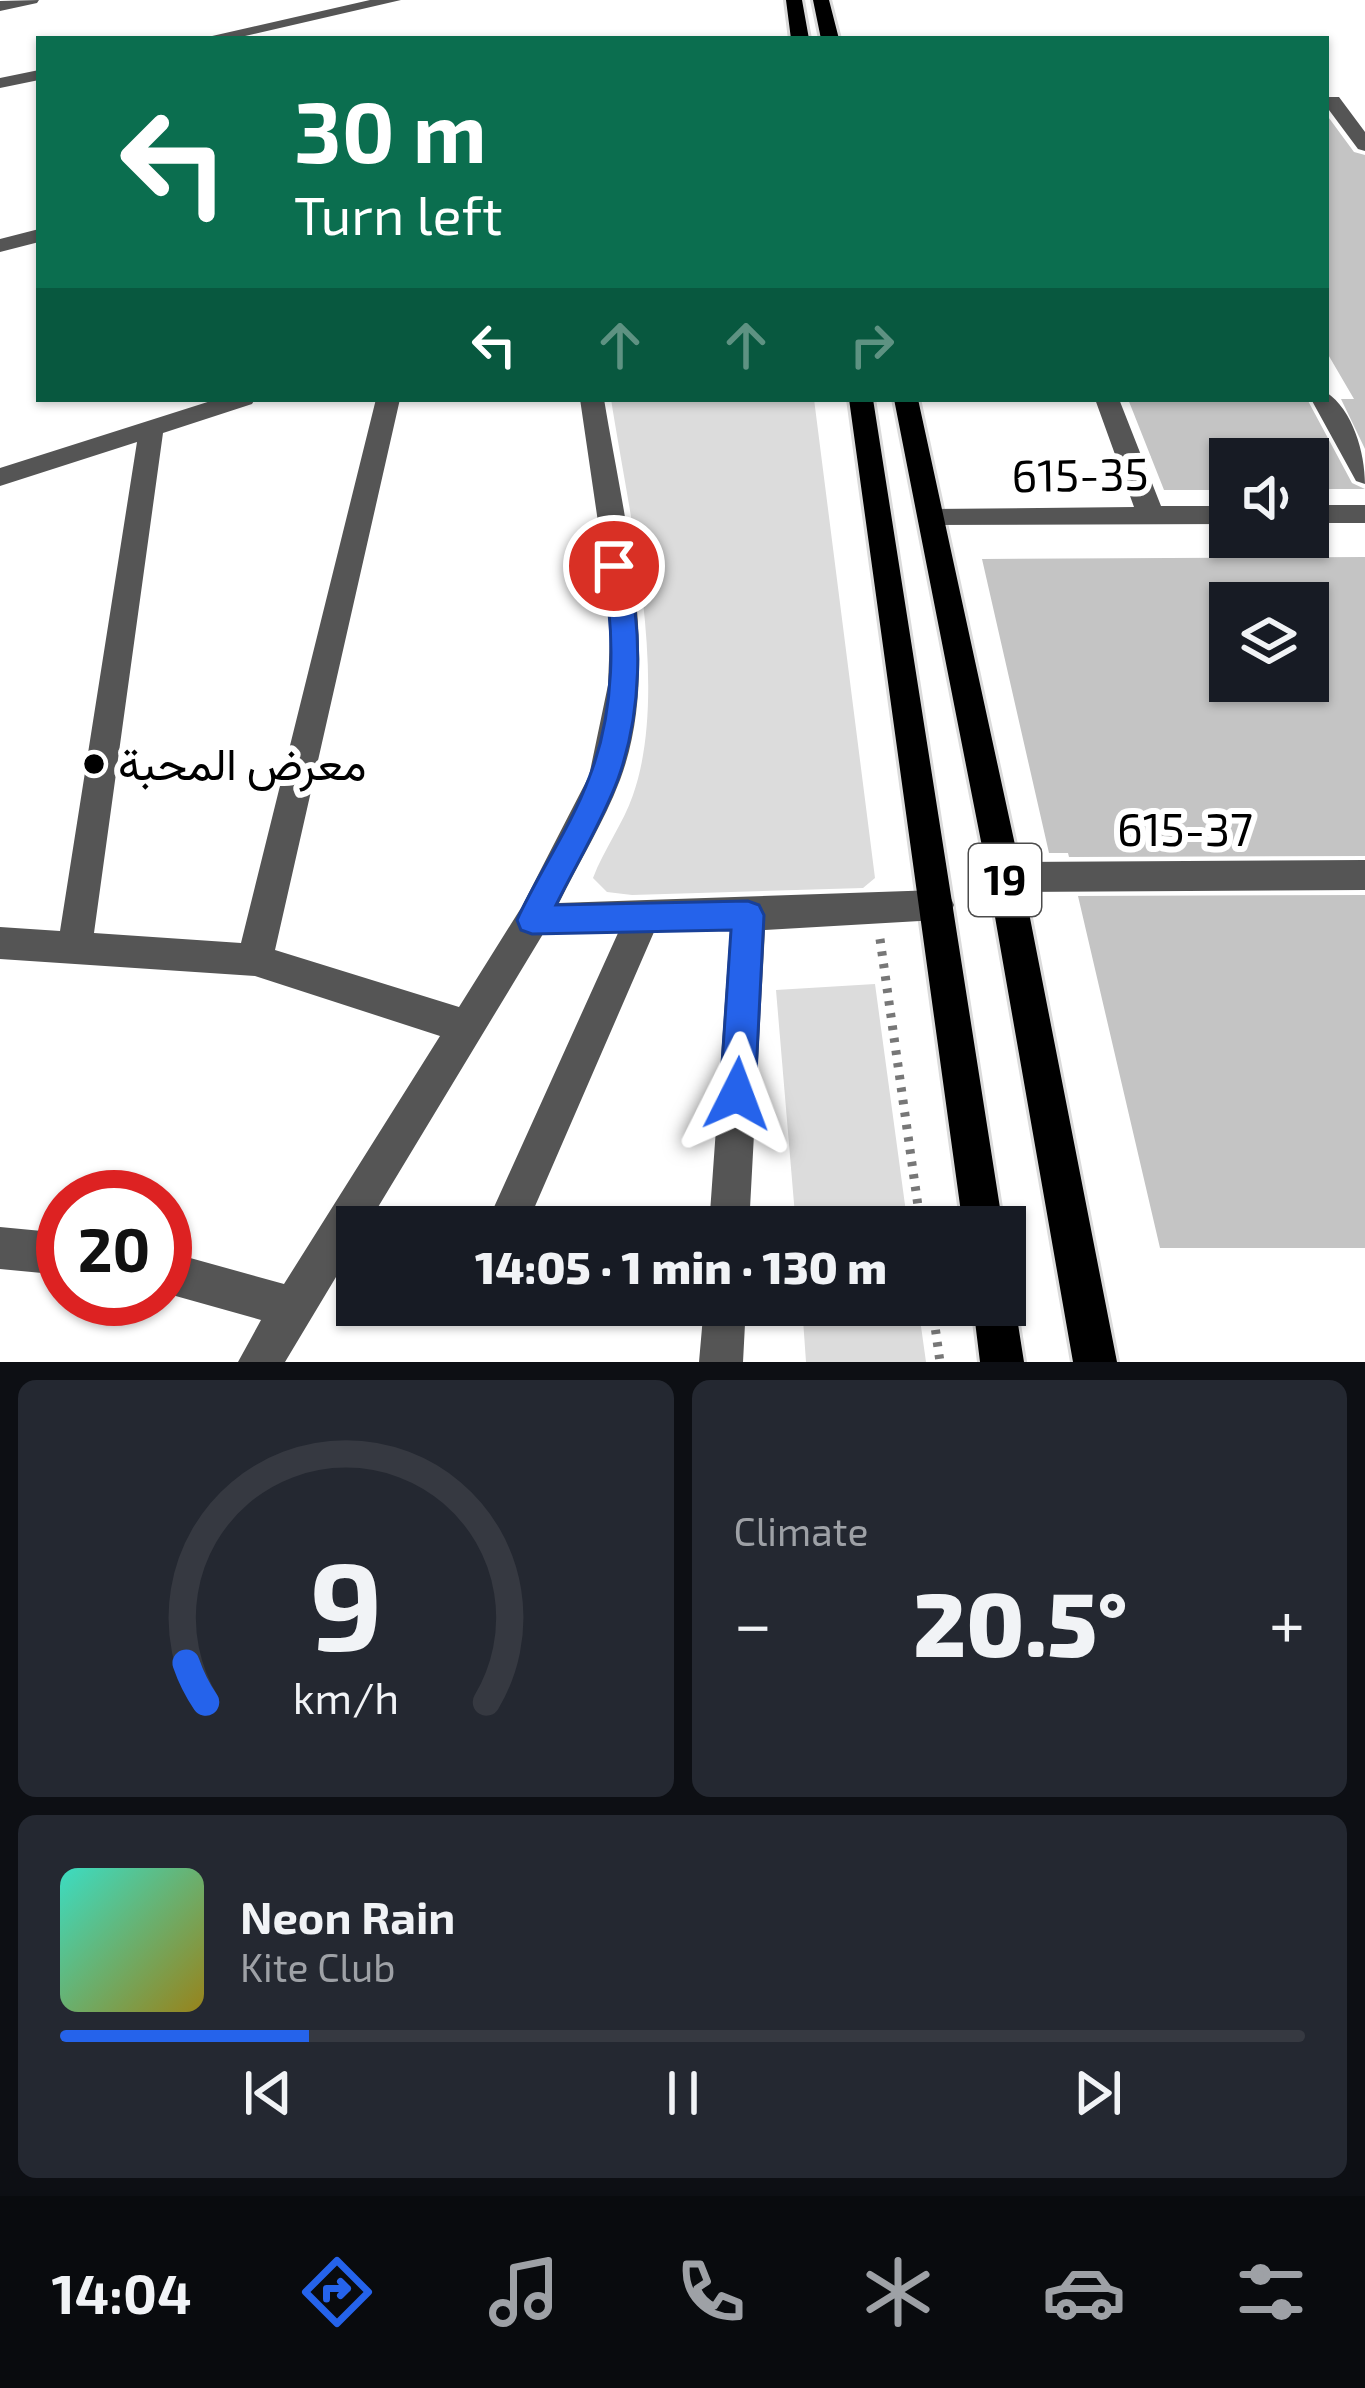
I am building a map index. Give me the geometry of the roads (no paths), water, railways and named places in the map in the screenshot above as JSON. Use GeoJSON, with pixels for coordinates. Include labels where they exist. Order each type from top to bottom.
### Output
{"type":"FeatureCollection","features":[{"type":"Feature","properties":{"kind":"main road"},"geometry":{"type":"LineString","coordinates":[[794,0],[800,36]]}},
{"type":"Feature","properties":{"kind":"main road"},"geometry":{"type":"LineString","coordinates":[[821,0],[829,36]]}},
{"type":"Feature","properties":{"kind":"main road","name":"19"},"geometry":{"type":"LineString","coordinates":[[861,402],[980,1206]]}},
{"type":"Feature","properties":{"kind":"main road","name":"19"},"geometry":{"type":"LineString","coordinates":[[907,402],[1005,877],[1095,1362]]}},
{"type":"Feature","properties":{"kind":"main road"},"geometry":{"type":"LineString","coordinates":[[997,1326],[1002,1362]]}},
{"type":"Feature","properties":{"kind":"street"},"geometry":{"type":"LineString","coordinates":[[0,6],[31,0]]}},
{"type":"Feature","properties":{"kind":"street"},"geometry":{"type":"LineString","coordinates":[[222,36],[393,0]]}},
{"type":"Feature","properties":{"kind":"street"},"geometry":{"type":"LineString","coordinates":[[0,83],[36,76]]}},
{"type":"Feature","properties":{"kind":"street"},"geometry":{"type":"LineString","coordinates":[[1329,100],[1365,100]]}},
{"type":"Feature","properties":{"kind":"street"},"geometry":{"type":"LineString","coordinates":[[1329,100],[1365,145]]}},
{"type":"Feature","properties":{"kind":"street"},"geometry":{"type":"LineString","coordinates":[[0,246],[36,236]]}},
{"type":"Feature","properties":{"kind":"street"},"geometry":{"type":"LineString","coordinates":[[0,477],[233,402]]}},
{"type":"Feature","properties":{"kind":"street"},"geometry":{"type":"LineString","coordinates":[[255,960],[387,402]]}},
{"type":"Feature","properties":{"kind":"street"},"geometry":{"type":"LineString","coordinates":[[260,1362],[532,920],[604,777],[623,685],[625,611],[592,402]]}},
{"type":"Feature","properties":{"kind":"street"},"geometry":{"type":"LineString","coordinates":[[1108,402],[1151,516]]}},
{"type":"Feature","properties":{"kind":"street"},"geometry":{"type":"LineString","coordinates":[[1326,402],[1365,475]]}},
{"type":"Feature","properties":{"kind":"street"},"geometry":{"type":"LineString","coordinates":[[75,946],[152,426]]}},
{"type":"Feature","properties":{"kind":"street"},"geometry":{"type":"LineString","coordinates":[[1329,514],[1365,514]]}},
{"type":"Feature","properties":{"kind":"street","name":"615-35"},"geometry":{"type":"LineString","coordinates":[[931,518],[1209,515]]}},
{"type":"Feature","properties":{"kind":"street","name":"615-37"},"geometry":{"type":"LineString","coordinates":[[1005,877],[1365,875]]}},
{"type":"Feature","properties":{"kind":"street"},"geometry":{"type":"LineString","coordinates":[[532,920],[937,904]]}},
{"type":"Feature","properties":{"kind":"street"},"geometry":{"type":"LineString","coordinates":[[730,1206],[748,915]]}},
{"type":"Feature","properties":{"kind":"street"},"geometry":{"type":"LineString","coordinates":[[515,1206],[643,917]]}},
{"type":"Feature","properties":{"kind":"street"},"geometry":{"type":"LineString","coordinates":[[0,943],[255,960],[466,1027]]}},
{"type":"Feature","properties":{"kind":"street"},"geometry":{"type":"LineString","coordinates":[[0,1247],[36,1251]]}},
{"type":"Feature","properties":{"kind":"street"},"geometry":{"type":"LineString","coordinates":[[192,1280],[294,1308]]}},
{"type":"Feature","properties":{"kind":"street"},"geometry":{"type":"LineString","coordinates":[[721,1362],[724,1326]]}},
{"type":"Feature","properties":{"kind":"place","name":"معرض المحبة"},"geometry":{"type":"Point","coordinates":[94,764]}}]}
